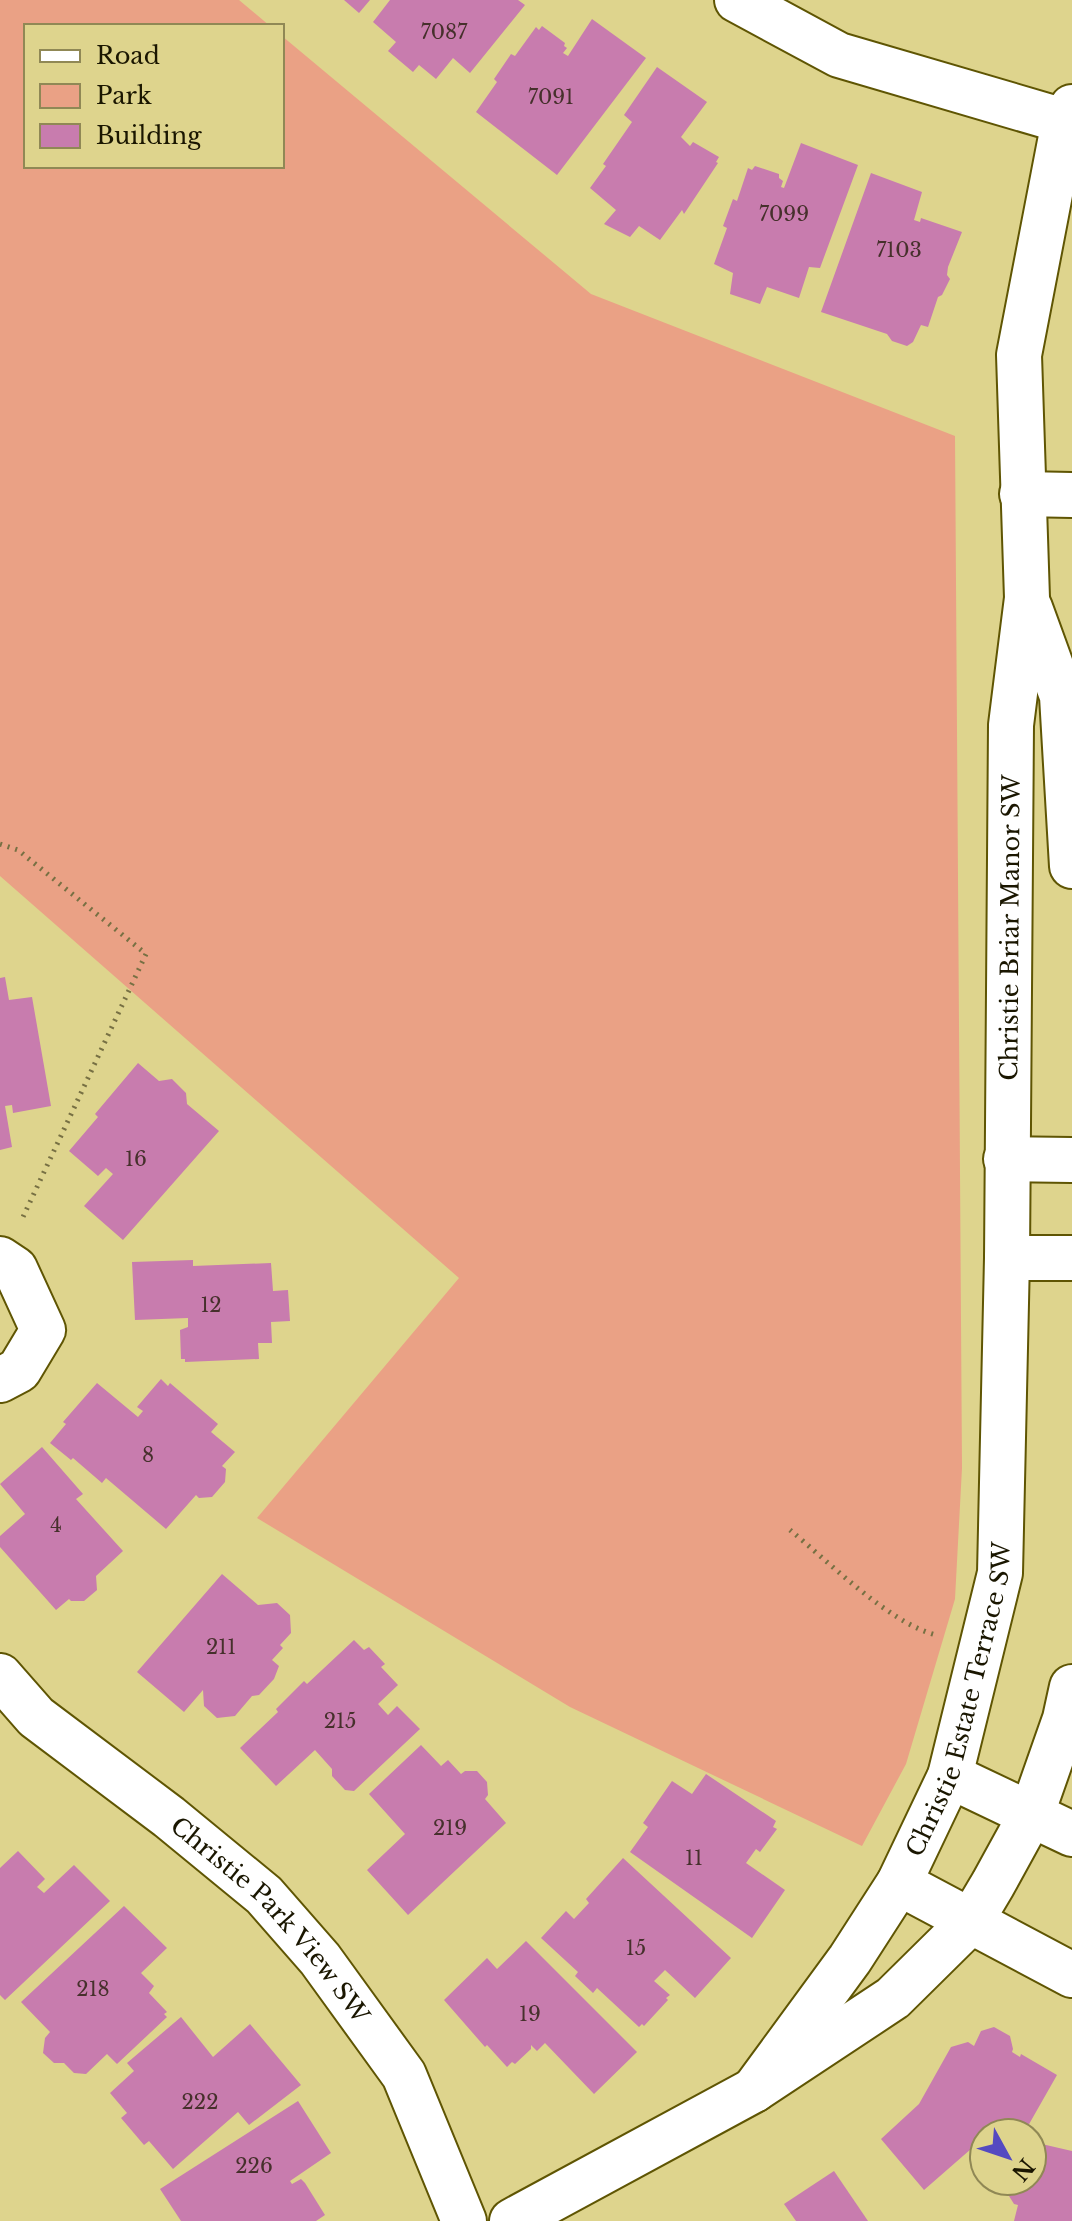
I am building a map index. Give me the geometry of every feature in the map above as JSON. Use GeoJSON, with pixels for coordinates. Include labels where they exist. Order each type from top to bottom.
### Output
{"type":"FeatureCollection","features":[{"type":"Feature","properties":{"kind":"street","name":"Christie Briar Manor SW"},"geometry":{"type":"LineString","coordinates":[[737,0],[839,55],[1068,114],[1019,355],[1027,598],[1011,725],[1007,1258]]}},
{"type":"Feature","properties":{"kind":"street"},"geometry":{"type":"LineString","coordinates":[[1022,494],[1072,495]]}},
{"type":"Feature","properties":{"kind":"street","name":"Christie Briar Manor SW"},"geometry":{"type":"LineString","coordinates":[[1027,598],[1062,696],[1072,866]]}},
{"type":"Feature","properties":{"kind":"street"},"geometry":{"type":"LineString","coordinates":[[1006,1159],[1072,1160]]}},
{"type":"Feature","properties":{"kind":"street"},"geometry":{"type":"LineString","coordinates":[[1007,1258],[1072,1258]]}},
{"type":"Feature","properties":{"kind":"street","name":"Christie Estate Terrace SW"},"geometry":{"type":"LineString","coordinates":[[754,2090],[850,1959],[899,1883],[950,1776],[1000,1573],[1007,1258]]}},
{"type":"Feature","properties":{"kind":"street"},"geometry":{"type":"LineString","coordinates":[[0,1259],[15,1269],[43,1330],[19,1370],[0,1380]]}},
{"type":"Feature","properties":{"kind":"street","name":"Christie Park View SW"},"geometry":{"type":"LineString","coordinates":[[0,1676],[36,1717],[169,1817],[264,1895],[320,1959],[404,2075],[464,2221]]}},
{"type":"Feature","properties":{"kind":"street","name":"Christie Estate Terrace SW"},"geometry":{"type":"LineString","coordinates":[[512,2221],[754,2090],[893,1998],[971,1921],[1032,1813],[1065,1719],[1072,1687]]}},
{"type":"Feature","properties":{"kind":"street"},"geometry":{"type":"LineString","coordinates":[[950,1776],[1072,1834]]}},
{"type":"Feature","properties":{"kind":"street"},"geometry":{"type":"LineString","coordinates":[[899,1883],[1072,1975]]}},
{"type":"Feature","properties":{"kind":"path"},"geometry":{"type":"LineString","coordinates":[[0,844],[18,850],[146,954],[23,1218]]}},
{"type":"Feature","properties":{"kind":"path"},"geometry":{"type":"LineString","coordinates":[[790,1530],[893,1615],[938,1636]]}},
{"type":"Feature","properties":{"kind":"green space"},"geometry":{"type":"Polygon","coordinates":[[[0,0],[239,0],[268,24],[24,24],[24,168],[284,168],[284,38],[591,294],[955,436],[962,1468],[955,1599],[906,1764],[862,1846],[570,1707],[257,1518],[459,1278],[0,876],[0,0]]]}},
{"type":"Feature","properties":{"kind":"building"},"geometry":{"type":"Polygon","coordinates":[[[344,0],[370,0],[359,13],[344,0]]]}},
{"type":"Feature","properties":{"kind":"building"},"geometry":{"type":"Polygon","coordinates":[[[390,0],[518,0],[525,5],[470,73],[453,58],[436,79],[419,65],[413,72],[388,51],[396,42],[373,22],[390,0]]]}},
{"type":"Feature","properties":{"kind":"building"},"geometry":{"type":"Polygon","coordinates":[[[592,19],[646,58],[557,175],[476,112],[497,82],[494,79],[511,54],[515,56],[536,27],[539,30],[542,26],[565,43],[567,48],[563,53],[568,56],[592,19]]]}},
{"type":"Feature","properties":{"kind":"building"},"geometry":{"type":"Polygon","coordinates":[[[657,67],[707,102],[681,137],[690,146],[693,142],[719,157],[684,214],[682,210],[660,240],[639,226],[630,237],[604,224],[616,210],[590,188],[632,122],[624,115],[657,67]]]}},
{"type":"Feature","properties":{"kind":"building"},"geometry":{"type":"Polygon","coordinates":[[[801,143],[858,165],[820,268],[809,267],[799,298],[767,287],[760,304],[730,294],[733,273],[714,264],[733,199],[737,201],[748,168],[752,170],[755,166],[779,174],[783,181],[781,187],[784,188],[801,143]]]}},
{"type":"Feature","properties":{"kind":"building"},"geometry":{"type":"Polygon","coordinates":[[[871,173],[922,192],[914,220],[920,222],[921,218],[962,232],[948,267],[950,279],[938,297],[928,327],[921,325],[913,342],[907,346],[892,341],[887,334],[821,312],[871,173]]]}},
{"type":"Feature","properties":{"kind":"building"},"geometry":{"type":"Polygon","coordinates":[[[5,977],[9,1000],[32,997],[51,1106],[13,1113],[12,1105],[5,1106],[12,1147],[0,1150],[0,978],[5,977]]]}},
{"type":"Feature","properties":{"kind":"building"},"geometry":{"type":"Polygon","coordinates":[[[138,1063],[159,1081],[172,1079],[186,1093],[187,1104],[219,1131],[123,1240],[84,1206],[113,1174],[106,1168],[98,1176],[69,1151],[138,1063]]]}},
{"type":"Feature","properties":{"kind":"building"},"geometry":{"type":"Polygon","coordinates":[[[193,1260],[193,1266],[271,1263],[273,1291],[288,1290],[290,1321],[271,1322],[272,1343],[258,1343],[259,1359],[185,1362],[181,1359],[180,1330],[188,1327],[188,1318],[135,1320],[132,1262],[193,1260]]]}},
{"type":"Feature","properties":{"kind":"building"},"geometry":{"type":"Polygon","coordinates":[[[161,1379],[168,1386],[170,1383],[218,1424],[211,1432],[235,1452],[222,1466],[226,1469],[225,1482],[212,1497],[199,1498],[196,1495],[166,1529],[106,1478],[102,1483],[50,1443],[66,1424],[63,1422],[97,1383],[138,1417],[143,1411],[137,1407],[161,1379]]]}},
{"type":"Feature","properties":{"kind":"building"},"geometry":{"type":"Polygon","coordinates":[[[42,1447],[83,1494],[76,1499],[123,1551],[96,1576],[97,1590],[84,1601],[69,1599],[56,1610],[0,1547],[0,1536],[25,1514],[0,1484],[42,1447]]]}},
{"type":"Feature","properties":{"kind":"building"},"geometry":{"type":"Polygon","coordinates":[[[222,1574],[258,1605],[277,1603],[290,1615],[291,1633],[272,1660],[279,1666],[274,1679],[259,1695],[252,1696],[235,1716],[217,1718],[204,1706],[203,1690],[184,1712],[137,1672],[222,1574]]]}},
{"type":"Feature","properties":{"kind":"building"},"geometry":{"type":"Polygon","coordinates":[[[354,1640],[364,1650],[369,1647],[385,1664],[381,1667],[398,1685],[378,1704],[388,1715],[397,1706],[420,1729],[354,1791],[345,1790],[315,1750],[276,1786],[240,1748],[278,1712],[276,1709],[304,1681],[307,1684],[354,1640]]]}},
{"type":"Feature","properties":{"kind":"building"},"geometry":{"type":"Polygon","coordinates":[[[421,1745],[441,1766],[448,1760],[461,1774],[477,1771],[487,1782],[488,1795],[485,1799],[506,1823],[408,1915],[367,1870],[405,1834],[369,1794],[421,1745]]]}},
{"type":"Feature","properties":{"kind":"building"},"geometry":{"type":"Polygon","coordinates":[[[706,1774],[776,1821],[773,1827],[777,1829],[760,1852],[756,1849],[746,1863],[785,1890],[752,1938],[630,1852],[648,1827],[643,1823],[672,1781],[692,1794],[706,1774]]]}},
{"type":"Feature","properties":{"kind":"building"},"geometry":{"type":"Polygon","coordinates":[[[18,1851],[45,1879],[37,1887],[44,1893],[74,1865],[110,1901],[5,2000],[0,1995],[0,1868],[18,1851]]]}},
{"type":"Feature","properties":{"kind":"building"},"geometry":{"type":"Polygon","coordinates":[[[623,1858],[731,1958],[695,1998],[665,1970],[654,1981],[670,1995],[666,1998],[668,2000],[644,2026],[639,2027],[597,1988],[593,1993],[575,1976],[578,1972],[541,1938],[566,1911],[574,1919],[589,1903],[586,1899],[623,1858]]]}},
{"type":"Feature","properties":{"kind":"building"},"geometry":{"type":"Polygon","coordinates":[[[124,1906],[167,1948],[141,1973],[154,1986],[149,1993],[167,2012],[164,2014],[167,2017],[117,2064],[107,2054],[86,2074],[74,2073],[64,2063],[54,2063],[43,2053],[45,2038],[50,2032],[21,2002],[124,1906]]]}},
{"type":"Feature","properties":{"kind":"building"},"geometry":{"type":"Polygon","coordinates":[[[526,1941],[637,2052],[594,2094],[545,2043],[537,2051],[531,2045],[531,2049],[515,2064],[512,2062],[507,2067],[444,2000],[487,1958],[497,1969],[526,1941]]]}},
{"type":"Feature","properties":{"kind":"building"},"geometry":{"type":"Polygon","coordinates":[[[181,2017],[213,2057],[250,2024],[301,2085],[249,2125],[238,2112],[173,2169],[149,2141],[144,2145],[121,2118],[127,2113],[110,2093],[134,2071],[127,2063],[181,2017]]]}},
{"type":"Feature","properties":{"kind":"building"},"geometry":{"type":"Polygon","coordinates":[[[994,2027],[1010,2036],[1012,2052],[1057,2075],[1033,2117],[968,2117],[968,2152],[924,2190],[881,2139],[919,2104],[951,2047],[968,2042],[974,2046],[981,2031],[994,2027]]]}},
{"type":"Feature","properties":{"kind":"building"},"geometry":{"type":"Polygon","coordinates":[[[298,2101],[331,2153],[290,2181],[292,2184],[301,2179],[325,2215],[316,2221],[181,2221],[160,2189],[298,2101]]]}},
{"type":"Feature","properties":{"kind":"building"},"geometry":{"type":"Polygon","coordinates":[[[1048,2145],[1072,2151],[1072,2221],[1014,2221],[1018,2205],[1010,2197],[1048,2197],[1048,2145]]]}},
{"type":"Feature","properties":{"kind":"building"},"geometry":{"type":"Polygon","coordinates":[[[834,2171],[868,2221],[796,2221],[784,2204],[834,2171]]]}}]}
